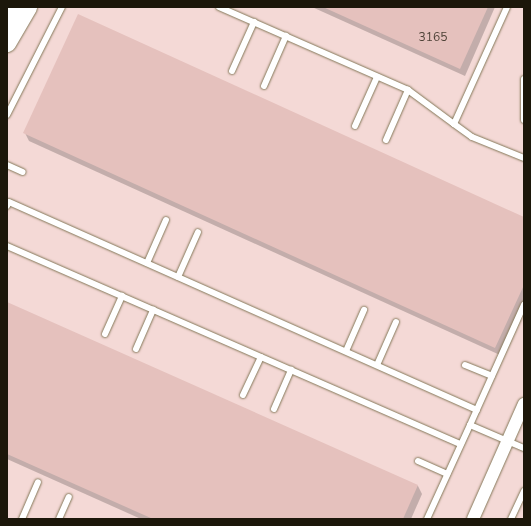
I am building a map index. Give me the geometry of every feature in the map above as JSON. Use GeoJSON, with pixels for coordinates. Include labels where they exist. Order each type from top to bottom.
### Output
{"type":"FeatureCollection","features":[{"type":"Feature","properties":{"kind":"main road"},"geometry":{"type":"LineString","coordinates":[[7,18],[12,7]]}},
{"type":"Feature","properties":{"kind":"main road"},"geometry":{"type":"LineString","coordinates":[[7,43],[28,7]]}},
{"type":"Feature","properties":{"kind":"street"},"geometry":{"type":"LineString","coordinates":[[473,519],[524,404]]}},
{"type":"Feature","properties":{"kind":"lane"},"geometry":{"type":"LineString","coordinates":[[7,115],[62,7]]}},
{"type":"Feature","properties":{"kind":"lane"},"geometry":{"type":"LineString","coordinates":[[219,7],[408,90],[472,137],[524,158]]}},
{"type":"Feature","properties":{"kind":"lane"},"geometry":{"type":"LineString","coordinates":[[454,124],[507,7]]}},
{"type":"Feature","properties":{"kind":"lane"},"geometry":{"type":"LineString","coordinates":[[232,71],[254,22]]}},
{"type":"Feature","properties":{"kind":"lane"},"geometry":{"type":"LineString","coordinates":[[264,86],[286,36]]}},
{"type":"Feature","properties":{"kind":"lane"},"geometry":{"type":"LineString","coordinates":[[355,126],[377,77]]}},
{"type":"Feature","properties":{"kind":"lane"},"geometry":{"type":"LineString","coordinates":[[524,79],[524,120]]}},
{"type":"Feature","properties":{"kind":"lane"},"geometry":{"type":"LineString","coordinates":[[386,140],[408,90]]}},
{"type":"Feature","properties":{"kind":"lane"},"geometry":{"type":"LineString","coordinates":[[7,165],[23,172]]}},
{"type":"Feature","properties":{"kind":"lane"},"geometry":{"type":"LineString","coordinates":[[7,206],[9,202],[476,410]]}},
{"type":"Feature","properties":{"kind":"lane"},"geometry":{"type":"LineString","coordinates":[[147,263],[166,220]]}},
{"type":"Feature","properties":{"kind":"lane"},"geometry":{"type":"LineString","coordinates":[[178,277],[198,232]]}},
{"type":"Feature","properties":{"kind":"lane"},"geometry":{"type":"LineString","coordinates":[[7,246],[461,444]]}},
{"type":"Feature","properties":{"kind":"lane"},"geometry":{"type":"LineString","coordinates":[[105,334],[122,296]]}},
{"type":"Feature","properties":{"kind":"lane"},"geometry":{"type":"LineString","coordinates":[[427,519],[524,305]]}},
{"type":"Feature","properties":{"kind":"lane"},"geometry":{"type":"LineString","coordinates":[[136,349],[153,310]]}},
{"type":"Feature","properties":{"kind":"lane"},"geometry":{"type":"LineString","coordinates":[[346,352],[364,310]]}},
{"type":"Feature","properties":{"kind":"lane"},"geometry":{"type":"LineString","coordinates":[[377,365],[396,322]]}},
{"type":"Feature","properties":{"kind":"lane"},"geometry":{"type":"LineString","coordinates":[[243,395],[261,357]]}},
{"type":"Feature","properties":{"kind":"lane"},"geometry":{"type":"LineString","coordinates":[[465,365],[492,376]]}},
{"type":"Feature","properties":{"kind":"lane"},"geometry":{"type":"LineString","coordinates":[[274,409],[291,370]]}},
{"type":"Feature","properties":{"kind":"lane"},"geometry":{"type":"LineString","coordinates":[[470,425],[524,448]]}},
{"type":"Feature","properties":{"kind":"lane"},"geometry":{"type":"LineString","coordinates":[[418,461],[447,474]]}},
{"type":"Feature","properties":{"kind":"lane"},"geometry":{"type":"LineString","coordinates":[[22,519],[38,482]]}},
{"type":"Feature","properties":{"kind":"lane"},"geometry":{"type":"LineString","coordinates":[[511,519],[524,491]]}},
{"type":"Feature","properties":{"kind":"lane"},"geometry":{"type":"LineString","coordinates":[[59,519],[69,497]]}},
{"type":"Feature","properties":{"kind":"shaded area"},"geometry":{"type":"Polygon","coordinates":[[[7,7],[524,7],[524,519],[7,519],[7,7]]]}},
{"type":"Feature","properties":{"kind":"building"},"geometry":{"type":"Polygon","coordinates":[[[323,7],[488,7],[460,69],[323,7]]]}},
{"type":"Feature","properties":{"kind":"building"},"geometry":{"type":"Polygon","coordinates":[[[78,14],[524,217],[524,285],[495,348],[23,133],[78,14]]]}},
{"type":"Feature","properties":{"kind":"building"},"geometry":{"type":"Polygon","coordinates":[[[7,302],[418,485],[403,519],[153,519],[7,454],[7,302]]]}}]}
